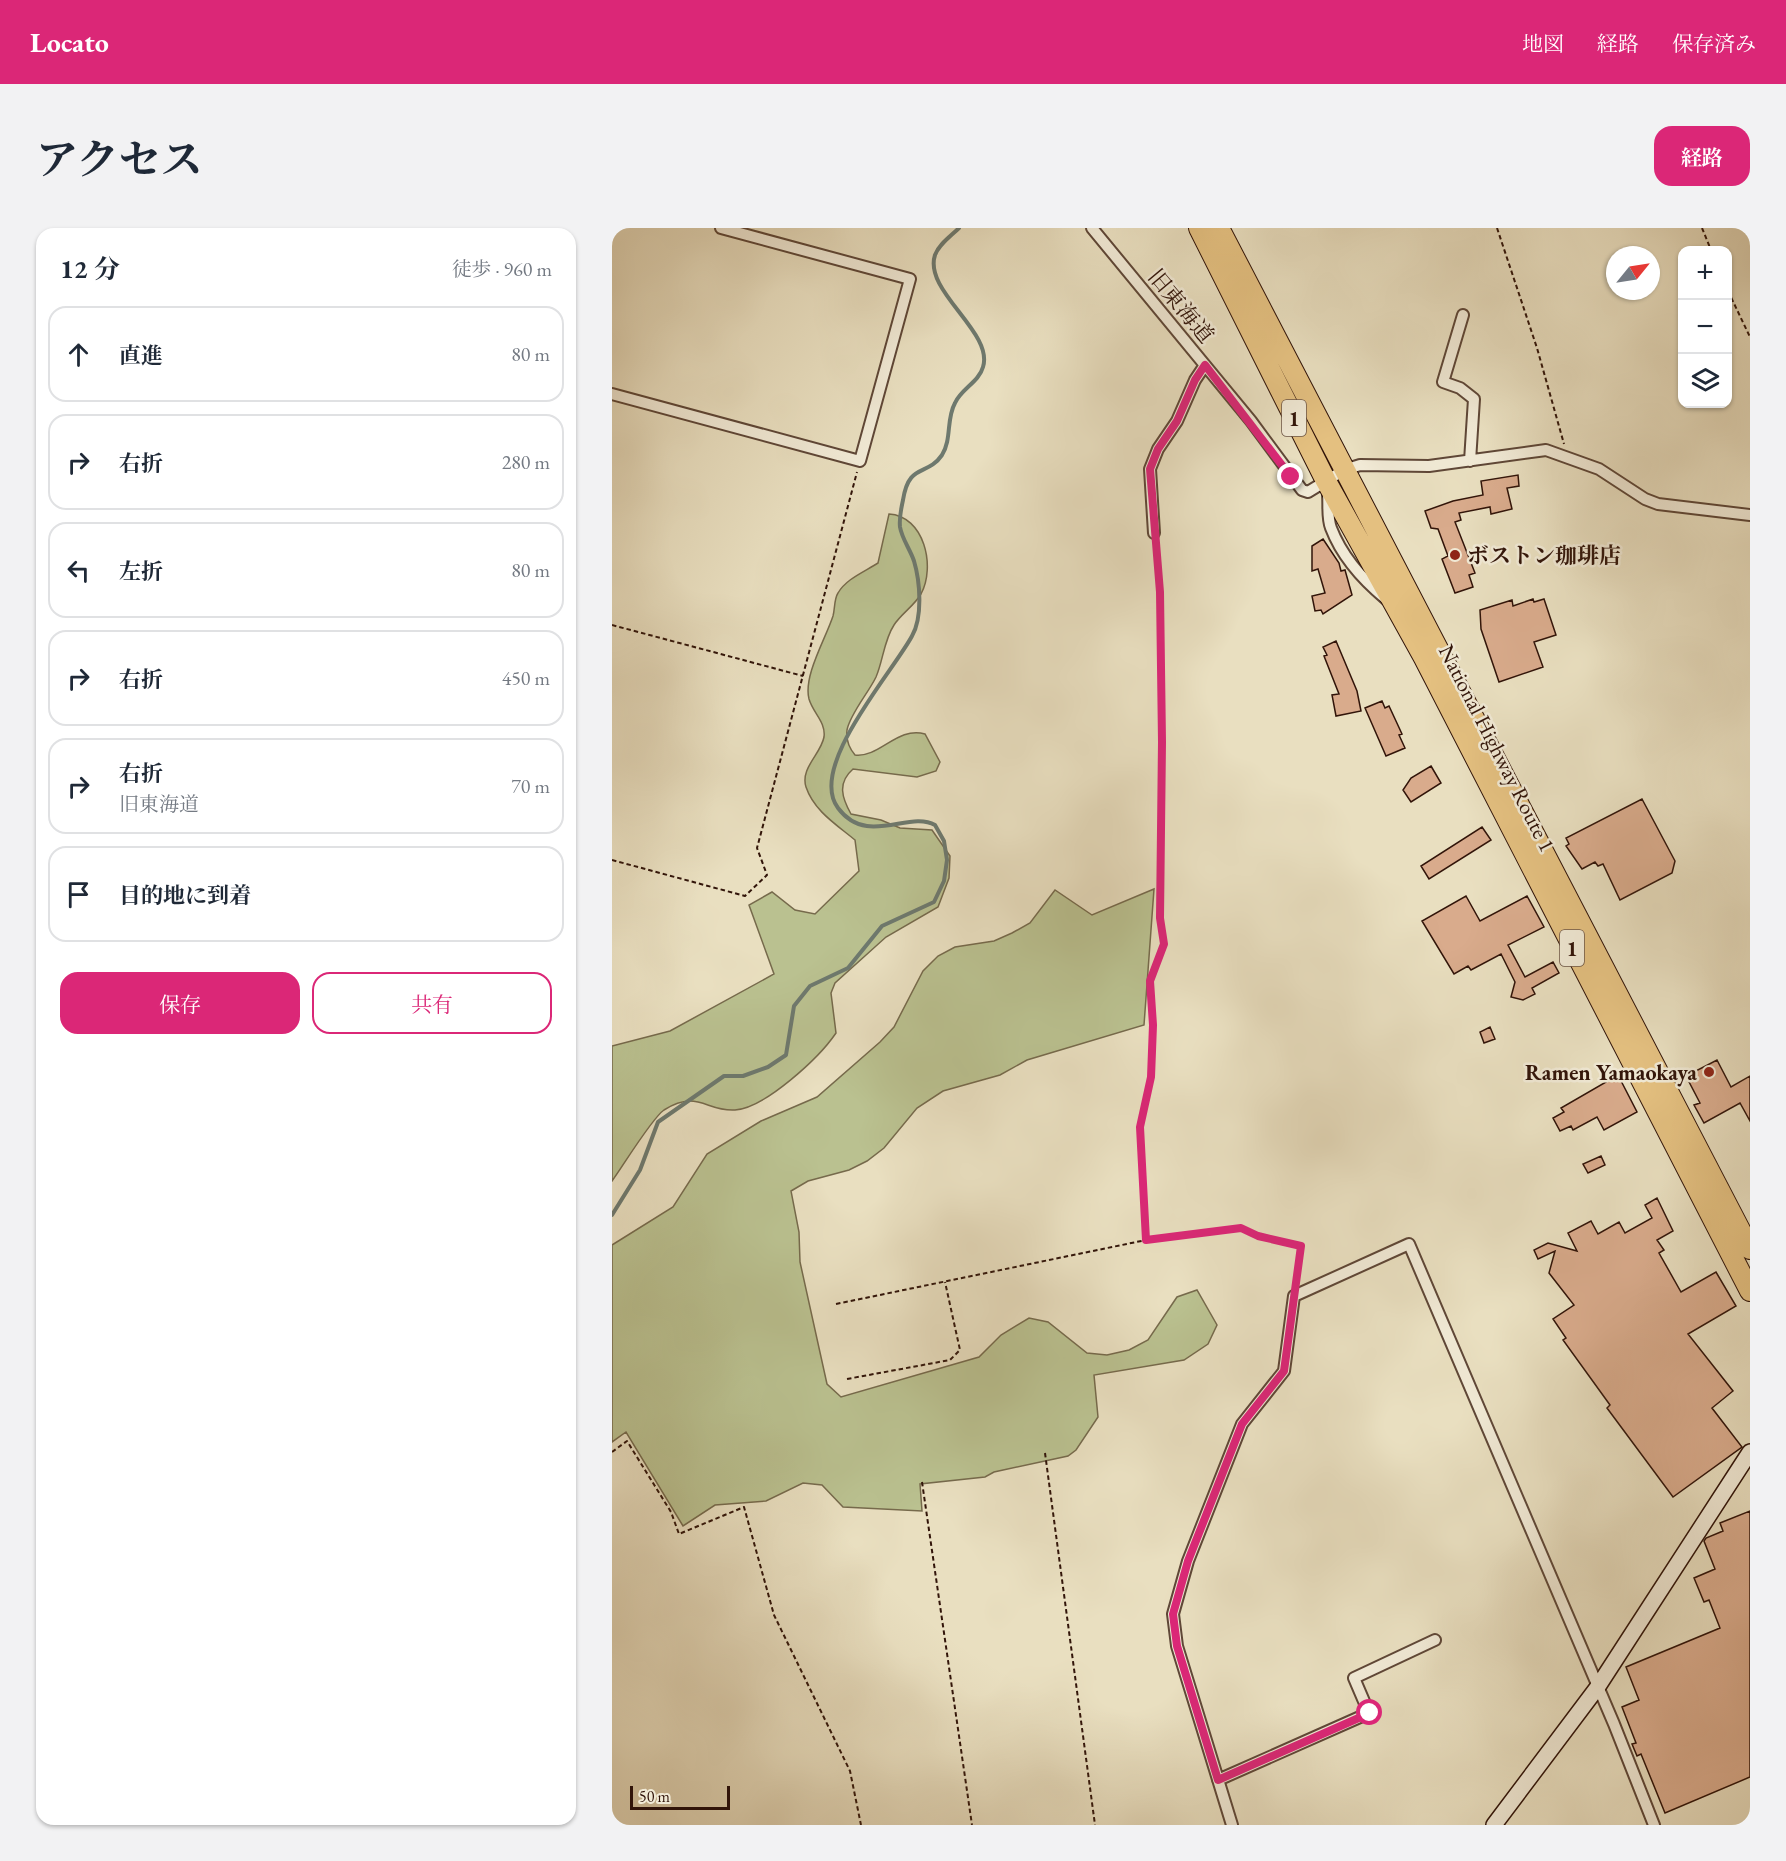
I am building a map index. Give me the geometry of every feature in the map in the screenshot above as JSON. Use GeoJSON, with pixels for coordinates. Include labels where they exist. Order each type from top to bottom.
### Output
{"type":"FeatureCollection","features":[{"type":"Feature","properties":{"kind":"highway","name":"National Highway Route 1"},"geometry":{"type":"LineString","coordinates":[[1200,228],[1326,481],[1543,871]]}},
{"type":"Feature","properties":{"kind":"highway","name":"National Highway Route 1"},"geometry":{"type":"LineString","coordinates":[[1220,228],[1344,470],[1543,871],[1691,1156],[1750,1291]]}},
{"type":"Feature","properties":{"kind":"highway","name":"National Highway Route 1"},"geometry":{"type":"LineString","coordinates":[[1691,1156],[1750,1249]]}},
{"type":"Feature","properties":{"kind":"street"},"geometry":{"type":"LineString","coordinates":[[612,394],[860,461],[910,279],[721,228]]}},
{"type":"Feature","properties":{"kind":"street","name":"旧東海道"},"geometry":{"type":"LineString","coordinates":[[1092,228],[1205,365],[1302,490],[1308,492],[1326,481]]}},
{"type":"Feature","properties":{"kind":"street"},"geometry":{"type":"LineString","coordinates":[[1463,315],[1443,382],[1460,388],[1474,399],[1470,460]]}},
{"type":"Feature","properties":{"kind":"street"},"geometry":{"type":"LineString","coordinates":[[1154,533],[1150,469],[1158,449],[1177,421],[1195,380],[1205,365]]}},
{"type":"Feature","properties":{"kind":"street"},"geometry":{"type":"LineString","coordinates":[[1394,605],[1361,579],[1331,528],[1326,481],[1344,470],[1360,465],[1429,466],[1546,450],[1599,469],[1645,499],[1658,504],[1750,515]]}},
{"type":"Feature","properties":{"kind":"street"},"geometry":{"type":"LineString","coordinates":[[1232,1825],[1177,1646],[1173,1614],[1188,1561],[1242,1424],[1284,1371],[1294,1296],[1409,1244],[1654,1825]]}},
{"type":"Feature","properties":{"kind":"street"},"geometry":{"type":"LineString","coordinates":[[1494,1825],[1597,1688],[1750,1452]]}},
{"type":"Feature","properties":{"kind":"street"},"geometry":{"type":"LineString","coordinates":[[1218,1780],[1370,1713],[1354,1678],[1435,1640]]}},
{"type":"Feature","properties":{"kind":"path"},"geometry":{"type":"LineString","coordinates":[[1497,228],[1537,348],[1568,459]]}},
{"type":"Feature","properties":{"kind":"path"},"geometry":{"type":"LineString","coordinates":[[1702,228],[1709,246]]}},
{"type":"Feature","properties":{"kind":"path"},"geometry":{"type":"LineString","coordinates":[[1732,299],[1750,337]]}},
{"type":"Feature","properties":{"kind":"path"},"geometry":{"type":"LineString","coordinates":[[612,860],[745,896],[767,875],[757,848],[860,461]]}},
{"type":"Feature","properties":{"kind":"path"},"geometry":{"type":"LineString","coordinates":[[1146,1240],[1140,1127],[1151,1077],[1153,1025],[1150,981],[1164,944],[1160,918],[1162,742],[1160,592],[1154,533]]}},
{"type":"Feature","properties":{"kind":"path"},"geometry":{"type":"LineString","coordinates":[[612,625],[803,676]]}},
{"type":"Feature","properties":{"kind":"path"},"geometry":{"type":"LineString","coordinates":[[836,1304],[1146,1240],[1241,1228],[1258,1236],[1301,1246],[1294,1296]]}},
{"type":"Feature","properties":{"kind":"path"},"geometry":{"type":"LineString","coordinates":[[847,1379],[950,1360],[960,1350],[945,1282]]}},
{"type":"Feature","properties":{"kind":"path"},"geometry":{"type":"LineString","coordinates":[[612,1452],[627,1441],[671,1512],[679,1534],[744,1507],[774,1615],[850,1771],[861,1825]]}},
{"type":"Feature","properties":{"kind":"path"},"geometry":{"type":"LineString","coordinates":[[1045,1454],[1095,1825]]}},
{"type":"Feature","properties":{"kind":"path"},"geometry":{"type":"LineString","coordinates":[[922,1482],[972,1825]]}},
{"type":"Feature","properties":{"kind":"green space"},"geometry":{"type":"Polygon","coordinates":[[[889,514],[911,523],[924,544],[927,557],[925,583],[921,594],[891,631],[876,677],[849,724],[848,740],[855,755],[864,755],[906,734],[925,734],[940,762],[936,771],[917,777],[853,769],[843,785],[843,796],[851,814],[881,820],[900,828],[932,830],[950,856],[949,878],[938,907],[886,937],[835,983],[831,993],[836,1033],[817,1055],[790,1080],[761,1101],[735,1110],[685,1101],[664,1110],[645,1132],[612,1181],[612,1046],[670,1031],[774,974],[749,905],[772,892],[795,910],[815,914],[859,871],[855,840],[820,810],[806,787],[808,767],[824,737],[823,727],[811,704],[808,690],[812,668],[833,616],[837,595],[850,580],[878,563],[889,514]]]}},
{"type":"Feature","properties":{"kind":"green space"},"geometry":{"type":"Polygon","coordinates":[[[1154,889],[1144,1025],[1027,1060],[1000,1075],[943,1091],[917,1108],[884,1148],[867,1161],[849,1170],[808,1181],[791,1191],[799,1232],[800,1262],[827,1384],[841,1397],[979,1357],[1001,1335],[1029,1318],[1048,1322],[1087,1353],[1107,1355],[1129,1350],[1148,1340],[1177,1297],[1197,1290],[1217,1325],[1208,1344],[1184,1360],[1094,1375],[1098,1417],[1076,1450],[1068,1456],[994,1472],[985,1477],[920,1484],[922,1511],[843,1507],[822,1485],[803,1483],[766,1501],[715,1505],[683,1526],[626,1432],[612,1442],[612,1245],[673,1207],[707,1154],[761,1121],[817,1097],[880,1042],[894,1027],[923,971],[938,956],[955,947],[994,941],[1030,923],[1055,890],[1092,915],[1154,889]]]}},
{"type":"Feature","properties":{"kind":"building"},"geometry":{"type":"Polygon","coordinates":[[[1518,475],[1519,486],[1507,488],[1512,509],[1491,514],[1490,507],[1459,513],[1461,520],[1455,522],[1475,573],[1469,575],[1473,587],[1455,593],[1442,559],[1448,556],[1438,529],[1431,528],[1425,511],[1453,501],[1483,495],[1481,481],[1518,475]]]}},
{"type":"Feature","properties":{"kind":"building"},"geometry":{"type":"Polygon","coordinates":[[[1323,539],[1339,563],[1341,571],[1345,570],[1352,595],[1323,614],[1321,610],[1315,611],[1312,596],[1325,593],[1318,569],[1312,571],[1312,546],[1323,539]]]}},
{"type":"Feature","properties":{"kind":"building"},"geometry":{"type":"Polygon","coordinates":[[[1533,599],[1534,602],[1544,599],[1556,635],[1534,642],[1543,667],[1499,682],[1481,629],[1480,610],[1512,600],[1513,606],[1533,599]]]}},
{"type":"Feature","properties":{"kind":"building"},"geometry":{"type":"Polygon","coordinates":[[[1336,641],[1357,691],[1361,711],[1336,716],[1332,695],[1339,694],[1324,656],[1327,655],[1323,647],[1336,641]]]}},
{"type":"Feature","properties":{"kind":"building"},"geometry":{"type":"Polygon","coordinates":[[[1382,701],[1385,708],[1389,706],[1402,734],[1399,735],[1405,748],[1386,756],[1365,708],[1382,701]]]}},
{"type":"Feature","properties":{"kind":"building"},"geometry":{"type":"Polygon","coordinates":[[[1431,766],[1441,783],[1411,802],[1403,790],[1411,778],[1431,766]]]}},
{"type":"Feature","properties":{"kind":"building"},"geometry":{"type":"Polygon","coordinates":[[[1642,799],[1675,861],[1672,873],[1620,900],[1603,864],[1598,866],[1595,862],[1582,869],[1566,846],[1569,844],[1566,838],[1642,799]]]}},
{"type":"Feature","properties":{"kind":"building"},"geometry":{"type":"Polygon","coordinates":[[[1482,827],[1491,840],[1429,879],[1421,866],[1482,827]]]}},
{"type":"Feature","properties":{"kind":"building"},"geometry":{"type":"Polygon","coordinates":[[[1466,896],[1480,921],[1527,896],[1544,927],[1508,945],[1525,977],[1553,962],[1559,973],[1532,988],[1535,994],[1523,1000],[1511,997],[1515,982],[1501,954],[1471,970],[1468,966],[1454,974],[1422,921],[1466,896]]]}},
{"type":"Feature","properties":{"kind":"building"},"geometry":{"type":"Polygon","coordinates":[[[1490,1027],[1495,1039],[1484,1043],[1480,1032],[1490,1027]]]}},
{"type":"Feature","properties":{"kind":"building"},"geometry":{"type":"Polygon","coordinates":[[[1717,1060],[1731,1087],[1750,1076],[1750,1121],[1740,1103],[1704,1123],[1694,1105],[1700,1103],[1686,1076],[1717,1060]]]}},
{"type":"Feature","properties":{"kind":"building"},"geometry":{"type":"Polygon","coordinates":[[[1618,1075],[1637,1112],[1604,1130],[1597,1117],[1573,1130],[1571,1126],[1560,1131],[1553,1118],[1564,1112],[1561,1108],[1618,1075]]]}},
{"type":"Feature","properties":{"kind":"building"},"geometry":{"type":"Polygon","coordinates":[[[1601,1156],[1605,1165],[1588,1173],[1583,1164],[1601,1156]]]}},
{"type":"Feature","properties":{"kind":"building"},"geometry":{"type":"Polygon","coordinates":[[[1657,1198],[1673,1231],[1657,1240],[1664,1250],[1659,1253],[1681,1292],[1716,1272],[1736,1306],[1688,1334],[1733,1391],[1712,1408],[1742,1447],[1673,1497],[1607,1408],[1610,1405],[1563,1340],[1566,1338],[1553,1319],[1574,1305],[1549,1273],[1555,1251],[1538,1259],[1534,1250],[1548,1243],[1577,1251],[1568,1233],[1591,1221],[1598,1234],[1619,1222],[1625,1233],[1652,1218],[1645,1205],[1657,1198]]]}},
{"type":"Feature","properties":{"kind":"building"},"geometry":{"type":"Polygon","coordinates":[[[1750,1511],[1750,1777],[1665,1813],[1641,1754],[1637,1756],[1632,1744],[1636,1743],[1622,1707],[1639,1700],[1626,1667],[1720,1628],[1709,1600],[1704,1602],[1694,1578],[1715,1569],[1704,1541],[1706,1538],[1723,1531],[1720,1523],[1750,1511]]]}},
{"type":"Feature","properties":{"kind":"waterway"},"geometry":{"type":"LineString","coordinates":[[612,1215],[640,1170],[658,1122],[724,1076],[743,1076],[768,1067],[786,1055],[794,1006],[810,986],[848,968],[882,926],[934,902],[944,881],[947,860],[944,841],[935,825],[925,822],[875,827],[862,825],[849,819],[838,808],[831,790],[834,769],[843,745],[856,720],[912,636],[918,619],[919,589],[916,569],[900,527],[900,514],[906,488],[914,475],[936,462],[942,455],[947,442],[952,409],[961,394],[978,377],[983,367],[984,354],[978,340],[939,283],[934,269],[937,251],[959,228]]}},
{"type":"Feature","properties":{"kind":"place","name":"ボストン珈琲店"},"geometry":{"type":"Point","coordinates":[1455,555]}},
{"type":"Feature","properties":{"kind":"place","name":"Ramen Yamaokaya"},"geometry":{"type":"Point","coordinates":[1709,1072]}},
{"type":"Feature","properties":{"kind":"route"},"geometry":{"type":"LineString","coordinates":[[1291,477],[1205,365],[1195,380],[1177,421],[1158,449],[1150,469],[1160,592],[1159,681],[1162,742],[1160,918],[1164,944],[1150,981],[1153,1025],[1151,1077],[1140,1127],[1146,1240],[1241,1228],[1258,1236],[1301,1246],[1284,1371],[1242,1424],[1202,1521],[1173,1614],[1177,1646],[1218,1780],[1370,1713]]}}]}
